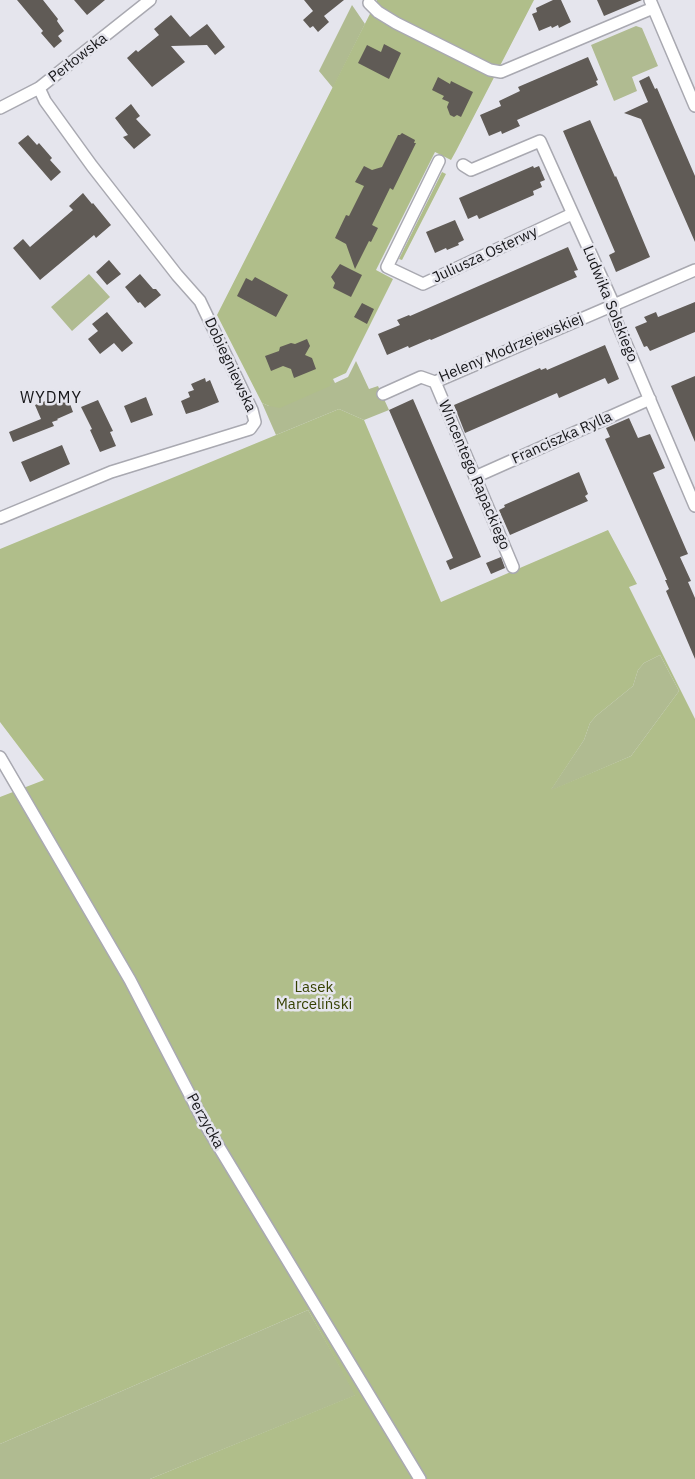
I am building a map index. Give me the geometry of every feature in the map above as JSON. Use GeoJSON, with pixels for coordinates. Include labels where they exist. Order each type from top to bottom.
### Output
{"type":"FeatureCollection","features":[{"type":"Feature","properties":{"kind":"street","name":"Perłowska"},"geometry":{"type":"LineString","coordinates":[[0,108],[39,88],[150,0]]}},
{"type":"Feature","properties":{"kind":"street"},"geometry":{"type":"LineString","coordinates":[[369,3],[378,12],[396,23],[490,70],[501,72],[652,4],[695,106]]}},
{"type":"Feature","properties":{"kind":"street","name":"Dobiegniewska"},"geometry":{"type":"LineString","coordinates":[[0,518],[111,472],[250,429],[255,422],[252,410],[200,301],[177,275],[92,166],[45,101],[39,88]]}},
{"type":"Feature","properties":{"kind":"street","name":"Ludwika Solskiego"},"geometry":{"type":"LineString","coordinates":[[463,165],[471,170],[540,141],[614,305],[615,318],[692,491],[695,506]]}},
{"type":"Feature","properties":{"kind":"street","name":"Juliusza Osterwy"},"geometry":{"type":"LineString","coordinates":[[439,161],[387,267],[423,284],[572,214]]}},
{"type":"Feature","properties":{"kind":"street","name":"Heleny Modrzejewskiej"},"geometry":{"type":"LineString","coordinates":[[383,394],[421,377],[435,382],[695,270]]}},
{"type":"Feature","properties":{"kind":"street","name":"Wincentego Rapackiego"},"geometry":{"type":"LineString","coordinates":[[435,382],[513,567]]}},
{"type":"Feature","properties":{"kind":"street","name":"Franciszka Rylla"},"geometry":{"type":"LineString","coordinates":[[475,476],[650,399]]}},
{"type":"Feature","properties":{"kind":"street","name":"Perzycka"},"geometry":{"type":"LineString","coordinates":[[0,757],[130,980],[205,1124],[420,1479]]}},
{"type":"Feature","properties":{"kind":"green space"},"geometry":{"type":"Polygon","coordinates":[[[377,0],[534,0],[451,160],[435,152],[376,270],[393,279],[346,373],[333,379],[330,386],[280,408],[269,406],[262,403],[217,315],[377,0]]]}},
{"type":"Feature","properties":{"kind":"green space"},"geometry":{"type":"Polygon","coordinates":[[[352,5],[365,24],[333,88],[319,71],[352,5]]]}},
{"type":"Feature","properties":{"kind":"green space"},"geometry":{"type":"Polygon","coordinates":[[[636,26],[642,28],[658,66],[632,77],[637,91],[614,101],[591,45],[636,26]]]}},
{"type":"Feature","properties":{"kind":"green space"},"geometry":{"type":"Polygon","coordinates":[[[442,172],[446,174],[402,260],[399,259],[442,172]]]}},
{"type":"Feature","properties":{"kind":"green space"},"geometry":{"type":"Polygon","coordinates":[[[89,274],[110,297],[72,331],[51,307],[89,274]]]}},
{"type":"Feature","properties":{"kind":"green space"},"geometry":{"type":"Polygon","coordinates":[[[356,361],[369,389],[378,386],[389,410],[364,420],[339,409],[276,435],[262,403],[269,406],[333,379],[335,383],[348,377],[356,361]]]}},
{"type":"Feature","properties":{"kind":"green space","name":"Lasek Marceliński"},"geometry":{"type":"Polygon","coordinates":[[[339,409],[364,420],[441,602],[608,530],[637,584],[629,587],[695,719],[695,1479],[150,1479],[355,1395],[308,1310],[0,1444],[0,797],[44,780],[0,722],[0,549],[339,409]],[[660,655],[644,663],[638,670],[633,686],[590,723],[584,740],[551,790],[631,756],[679,691],[660,655]]]}},
{"type":"Feature","properties":{"kind":"green space"},"geometry":{"type":"Polygon","coordinates":[[[660,655],[679,691],[631,756],[550,791],[584,740],[590,723],[633,686],[638,670],[644,663],[660,655]]]}},
{"type":"Feature","properties":{"kind":"green space"},"geometry":{"type":"Polygon","coordinates":[[[308,1310],[356,1395],[150,1479],[0,1479],[0,1444],[308,1310]]]}},
{"type":"Feature","properties":{"kind":"building"},"geometry":{"type":"Polygon","coordinates":[[[17,0],[43,0],[58,19],[57,21],[64,31],[58,36],[62,41],[54,48],[41,33],[43,31],[17,0]]]}},
{"type":"Feature","properties":{"kind":"building"},"geometry":{"type":"Polygon","coordinates":[[[74,0],[105,0],[87,15],[74,0]]]}},
{"type":"Feature","properties":{"kind":"building"},"geometry":{"type":"Polygon","coordinates":[[[304,0],[344,0],[324,16],[329,22],[318,32],[313,26],[310,28],[303,20],[313,11],[304,0]]]}},
{"type":"Feature","properties":{"kind":"building"},"geometry":{"type":"Polygon","coordinates":[[[553,0],[561,0],[571,22],[559,28],[558,25],[552,28],[551,26],[539,31],[532,14],[537,12],[536,8],[553,0]]]}},
{"type":"Feature","properties":{"kind":"building"},"geometry":{"type":"Polygon","coordinates":[[[597,0],[642,0],[604,16],[597,0]]]}},
{"type":"Feature","properties":{"kind":"building"},"geometry":{"type":"Polygon","coordinates":[[[171,15],[190,37],[207,24],[225,47],[215,55],[207,45],[171,46],[185,62],[152,87],[127,58],[136,50],[138,52],[159,35],[154,29],[171,15]]]}},
{"type":"Feature","properties":{"kind":"building"},"geometry":{"type":"Polygon","coordinates":[[[384,44],[401,53],[389,79],[358,63],[367,45],[381,52],[384,44]]]}},
{"type":"Feature","properties":{"kind":"building"},"geometry":{"type":"Polygon","coordinates":[[[588,57],[598,80],[596,81],[598,85],[517,120],[520,126],[502,134],[501,131],[489,136],[480,115],[501,106],[499,101],[520,91],[518,87],[588,57]]]}},
{"type":"Feature","properties":{"kind":"building"},"geometry":{"type":"Polygon","coordinates":[[[649,76],[655,89],[657,88],[695,176],[695,242],[641,119],[624,113],[648,102],[639,81],[649,76]]]}},
{"type":"Feature","properties":{"kind":"building"},"geometry":{"type":"Polygon","coordinates":[[[438,77],[450,84],[451,81],[473,92],[461,117],[450,115],[447,107],[449,102],[442,99],[444,96],[432,90],[438,77]]]}},
{"type":"Feature","properties":{"kind":"building"},"geometry":{"type":"Polygon","coordinates":[[[131,104],[140,116],[136,119],[151,135],[134,149],[123,137],[128,135],[115,118],[131,104]]]}},
{"type":"Feature","properties":{"kind":"building"},"geometry":{"type":"Polygon","coordinates":[[[590,120],[650,257],[616,272],[609,255],[615,252],[563,131],[590,120]]]}},
{"type":"Feature","properties":{"kind":"building"},"geometry":{"type":"Polygon","coordinates":[[[402,133],[415,140],[414,143],[416,143],[393,190],[390,188],[372,225],[378,228],[355,269],[346,244],[335,238],[346,215],[349,216],[364,186],[355,182],[364,166],[372,170],[382,167],[398,135],[402,133]]]}},
{"type":"Feature","properties":{"kind":"building"},"geometry":{"type":"Polygon","coordinates":[[[28,135],[37,145],[39,143],[52,158],[50,160],[61,172],[51,181],[18,143],[28,135]]]}},
{"type":"Feature","properties":{"kind":"building"},"geometry":{"type":"Polygon","coordinates":[[[533,166],[534,168],[539,166],[545,180],[540,182],[542,187],[533,191],[534,195],[479,219],[477,215],[468,219],[459,198],[533,166]]]}},
{"type":"Feature","properties":{"kind":"building"},"geometry":{"type":"Polygon","coordinates":[[[83,193],[111,225],[96,238],[94,235],[40,280],[13,248],[23,239],[30,247],[73,210],[69,206],[83,193]]]}},
{"type":"Feature","properties":{"kind":"building"},"geometry":{"type":"Polygon","coordinates":[[[455,220],[464,240],[458,243],[459,245],[435,253],[426,232],[455,220]]]}},
{"type":"Feature","properties":{"kind":"building"},"geometry":{"type":"Polygon","coordinates":[[[568,247],[578,270],[574,271],[577,277],[431,340],[409,348],[408,346],[387,355],[378,334],[400,325],[397,320],[568,247]]]}},
{"type":"Feature","properties":{"kind":"building"},"geometry":{"type":"Polygon","coordinates":[[[109,260],[121,274],[107,285],[96,272],[109,260]]]}},
{"type":"Feature","properties":{"kind":"building"},"geometry":{"type":"Polygon","coordinates":[[[340,264],[362,275],[351,297],[333,288],[335,283],[331,277],[340,264]]]}},
{"type":"Feature","properties":{"kind":"building"},"geometry":{"type":"Polygon","coordinates":[[[140,274],[161,295],[145,308],[140,302],[138,303],[125,287],[140,274]]]}},
{"type":"Feature","properties":{"kind":"building"},"geometry":{"type":"Polygon","coordinates":[[[255,277],[288,295],[276,317],[237,296],[246,278],[252,281],[255,277]]]}},
{"type":"Feature","properties":{"kind":"building"},"geometry":{"type":"Polygon","coordinates":[[[695,302],[695,332],[650,351],[647,346],[644,347],[635,327],[647,322],[644,317],[656,312],[658,317],[695,302]]]}},
{"type":"Feature","properties":{"kind":"building"},"geometry":{"type":"Polygon","coordinates":[[[362,303],[374,309],[367,324],[354,317],[362,303]]]}},
{"type":"Feature","properties":{"kind":"building"},"geometry":{"type":"Polygon","coordinates":[[[107,312],[133,343],[122,352],[114,343],[100,354],[88,339],[98,331],[92,324],[107,312]]]}},
{"type":"Feature","properties":{"kind":"building"},"geometry":{"type":"Polygon","coordinates":[[[307,339],[310,346],[305,355],[312,358],[316,369],[294,378],[291,369],[283,366],[271,371],[265,356],[279,351],[280,347],[307,339]]]}},
{"type":"Feature","properties":{"kind":"building"},"geometry":{"type":"Polygon","coordinates":[[[605,345],[619,379],[608,384],[605,378],[559,398],[557,393],[465,433],[454,405],[540,368],[541,370],[546,368],[547,370],[605,345]]]}},
{"type":"Feature","properties":{"kind":"building"},"geometry":{"type":"Polygon","coordinates":[[[695,376],[695,442],[671,386],[695,376]]]}},
{"type":"Feature","properties":{"kind":"building"},"geometry":{"type":"Polygon","coordinates":[[[205,378],[206,382],[210,380],[219,402],[186,414],[181,401],[190,397],[188,392],[194,390],[191,384],[205,378]]]}},
{"type":"Feature","properties":{"kind":"building"},"geometry":{"type":"Polygon","coordinates":[[[66,393],[73,412],[52,422],[54,426],[13,442],[9,432],[41,419],[35,405],[66,393]]]}},
{"type":"Feature","properties":{"kind":"building"},"geometry":{"type":"Polygon","coordinates":[[[146,397],[153,415],[131,423],[124,406],[146,397]]]}},
{"type":"Feature","properties":{"kind":"building"},"geometry":{"type":"Polygon","coordinates":[[[413,399],[481,557],[450,570],[446,561],[453,558],[389,410],[413,399]]]}},
{"type":"Feature","properties":{"kind":"building"},"geometry":{"type":"Polygon","coordinates":[[[98,400],[113,431],[110,432],[116,446],[100,452],[90,430],[92,429],[81,407],[98,400]]]}},
{"type":"Feature","properties":{"kind":"building"},"geometry":{"type":"Polygon","coordinates":[[[629,418],[638,438],[650,434],[665,468],[653,473],[688,554],[680,557],[691,581],[688,582],[695,598],[695,659],[666,591],[669,589],[665,580],[667,580],[605,439],[610,437],[606,428],[629,418]]]}},
{"type":"Feature","properties":{"kind":"building"},"geometry":{"type":"Polygon","coordinates":[[[62,445],[70,464],[30,482],[21,462],[62,445]]]}},
{"type":"Feature","properties":{"kind":"building"},"geometry":{"type":"Polygon","coordinates":[[[579,472],[588,494],[585,496],[588,501],[510,535],[499,510],[505,507],[504,505],[579,472]]]}},
{"type":"Feature","properties":{"kind":"building"},"geometry":{"type":"Polygon","coordinates":[[[501,557],[505,568],[491,574],[486,563],[501,557]]]}},
{"type":"Feature","properties":{"kind":"district","name":"WYDMY"},"geometry":{"type":"Point","coordinates":[51,398]}}]}
